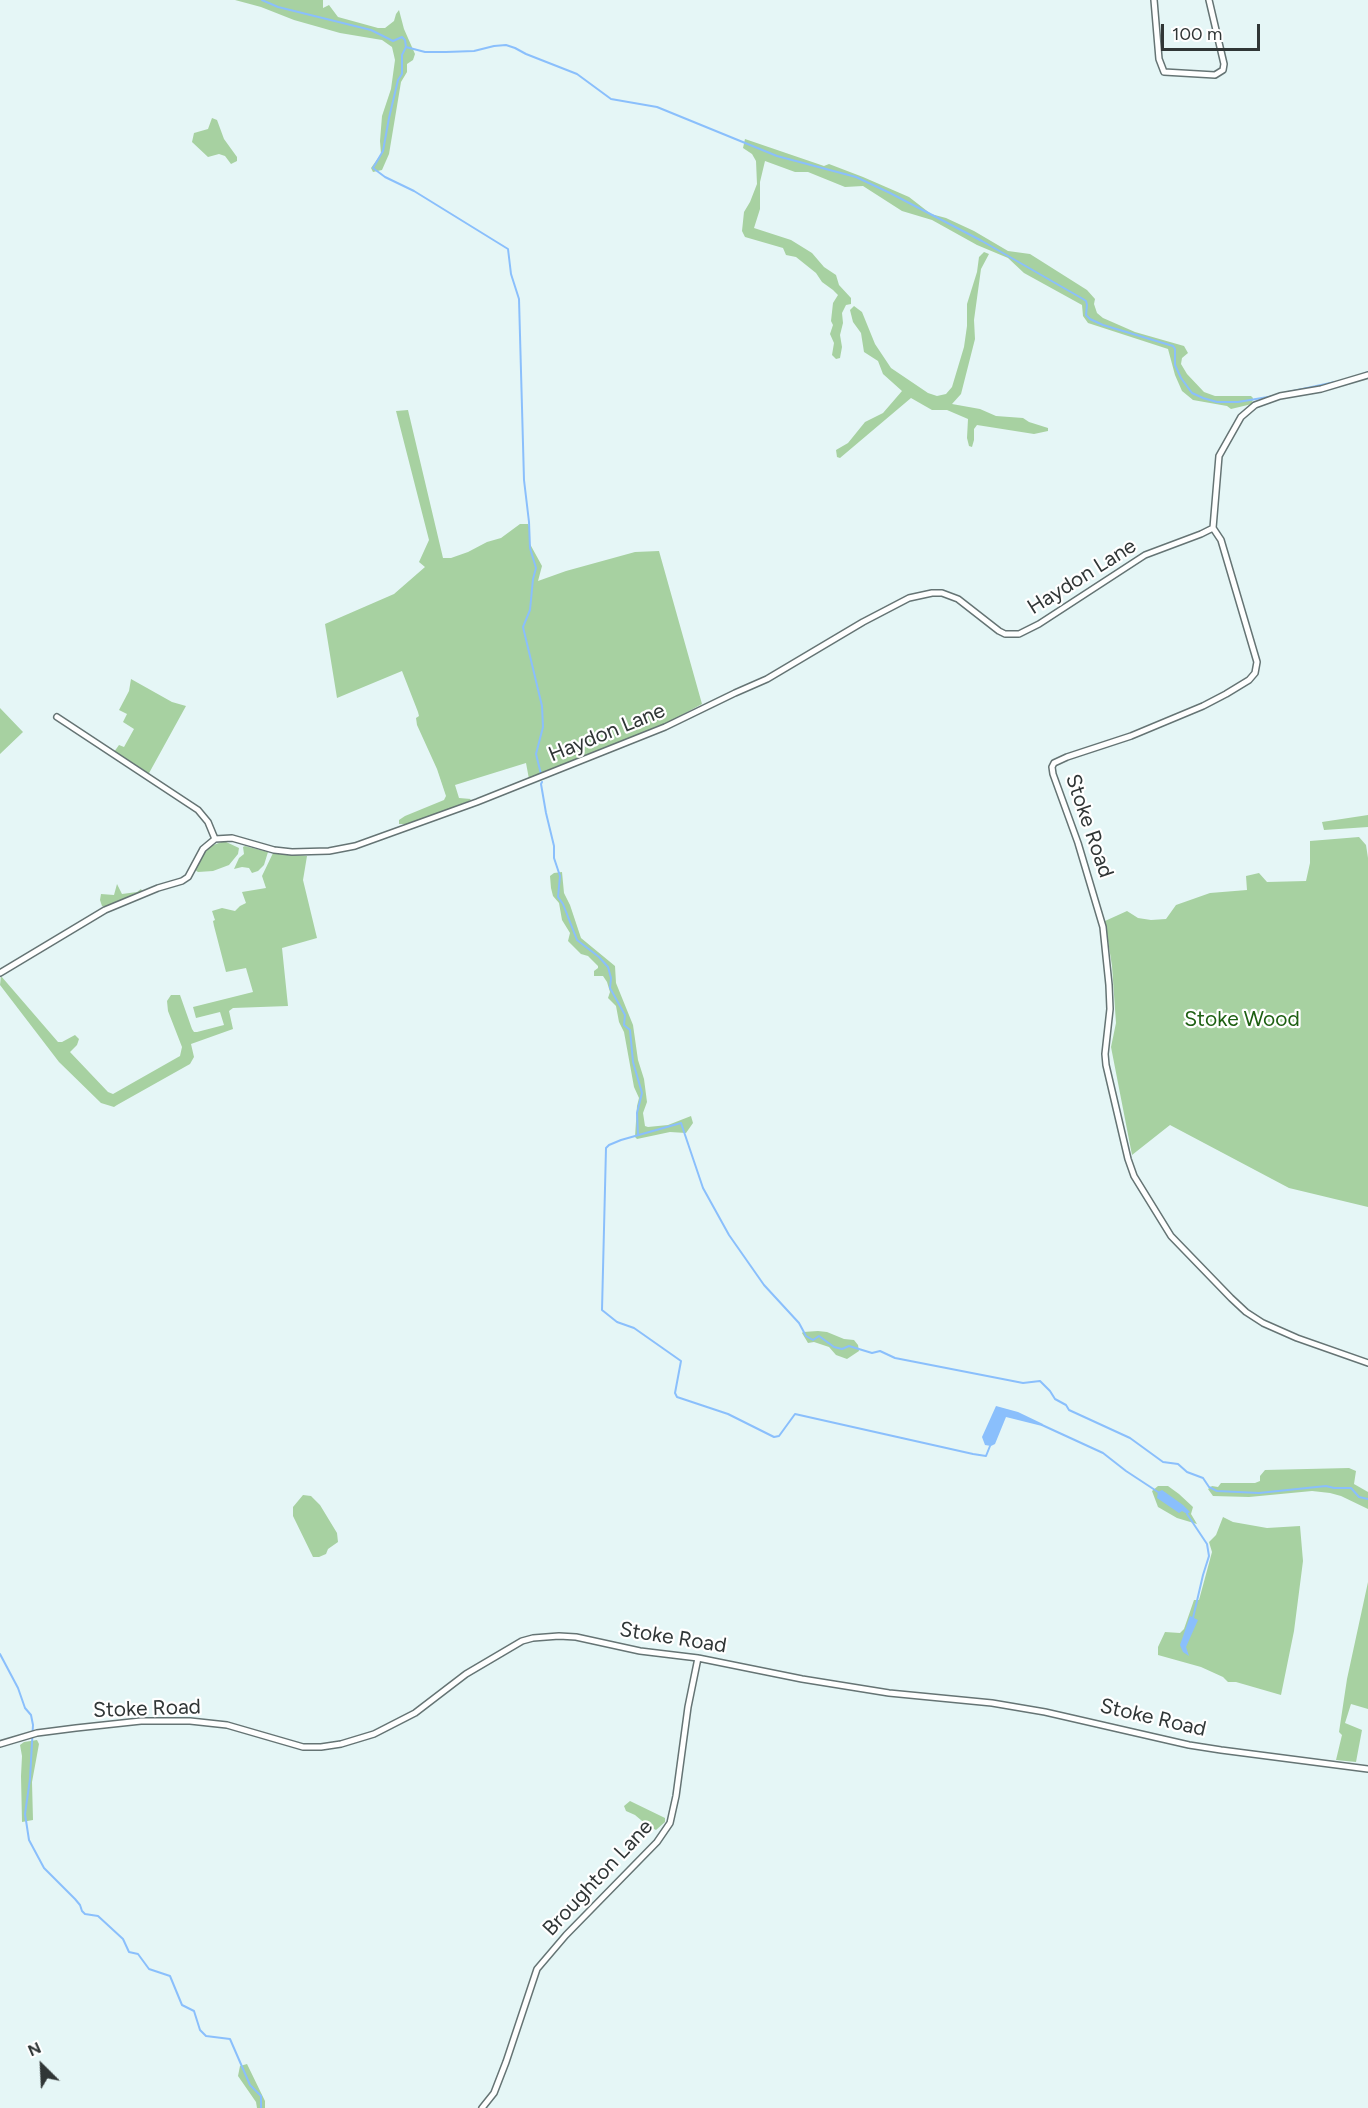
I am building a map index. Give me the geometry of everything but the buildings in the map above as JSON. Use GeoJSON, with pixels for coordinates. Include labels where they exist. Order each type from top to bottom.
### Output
{"type":"FeatureCollection","features":[{"type":"Feature","properties":{"kind":"street"},"geometry":{"type":"LineString","coordinates":[[1154,0],[1159,59],[1164,72],[1215,75],[1223,70],[1224,64],[1209,0]]}},
{"type":"Feature","properties":{"kind":"street","name":"Stoke Road"},"geometry":{"type":"LineString","coordinates":[[1368,375],[1321,389],[1280,396],[1249,408],[1241,417],[1217,462],[1213,528],[1221,540],[1257,662],[1255,673],[1249,680],[1203,706],[1131,736],[1067,757],[1052,766],[1087,870],[1103,927],[1110,1009],[1105,1054],[1109,1083],[1134,1176],[1171,1236],[1231,1298],[1263,1323],[1297,1338],[1368,1363]]}},
{"type":"Feature","properties":{"kind":"street","name":"Haydon Lane"},"geometry":{"type":"LineString","coordinates":[[214,839],[232,838],[274,850],[292,852],[355,846],[555,772],[665,727],[767,679],[863,622],[909,598],[942,593],[958,598],[999,631],[1012,635],[1019,634],[1039,624],[1145,555],[1213,528]]}},
{"type":"Feature","properties":{"kind":"street"},"geometry":{"type":"LineString","coordinates":[[0,973],[105,910],[158,888],[182,881],[188,877],[203,849],[214,839],[208,822],[198,810],[57,717]]}},
{"type":"Feature","properties":{"kind":"street","name":"Stoke Road"},"geometry":{"type":"LineString","coordinates":[[0,1744],[37,1733],[141,1721],[190,1721],[227,1725],[303,1747],[341,1744],[393,1726],[415,1713],[466,1674],[500,1653],[532,1638],[559,1636],[576,1637],[640,1651],[698,1658],[802,1679],[889,1693],[992,1703],[1046,1712],[1200,1746],[1368,1769]]}},
{"type":"Feature","properties":{"kind":"street","name":"Broughton Lane"},"geometry":{"type":"LineString","coordinates":[[482,2108],[494,2093],[519,2030],[537,1970],[566,1935],[657,1842],[670,1823],[698,1658]]}},
{"type":"Feature","properties":{"kind":"green space"},"geometry":{"type":"Polygon","coordinates":[[[235,0],[323,0],[323,8],[329,5],[338,17],[378,28],[385,28],[394,21],[399,10],[415,54],[413,60],[407,64],[407,72],[401,82],[389,154],[382,170],[373,172],[371,168],[381,154],[382,116],[391,89],[395,60],[392,47],[382,40],[340,33],[235,0]]]}},
{"type":"Feature","properties":{"kind":"green space"},"geometry":{"type":"Polygon","coordinates":[[[212,118],[217,120],[224,139],[237,157],[237,161],[231,164],[225,156],[219,154],[208,157],[192,142],[194,133],[208,129],[212,118]]]}},
{"type":"Feature","properties":{"kind":"green space"},"geometry":{"type":"Polygon","coordinates":[[[745,139],[824,166],[829,164],[863,177],[909,197],[931,214],[974,231],[1008,251],[1030,254],[1087,290],[1095,299],[1097,313],[1103,318],[1135,332],[1184,346],[1188,353],[1182,358],[1181,364],[1204,392],[1215,396],[1251,396],[1252,404],[1231,409],[1227,406],[1193,400],[1182,391],[1168,349],[1088,323],[1083,316],[1082,305],[1024,273],[1008,258],[977,245],[932,220],[902,211],[863,186],[845,187],[808,172],[795,172],[765,161],[760,182],[760,209],[754,228],[791,240],[812,253],[824,267],[836,275],[839,285],[851,298],[851,304],[846,305],[842,313],[843,323],[840,335],[842,347],[840,358],[836,359],[832,355],[834,343],[830,334],[833,325],[831,321],[833,303],[838,295],[796,257],[786,255],[783,248],[745,237],[742,231],[744,212],[757,184],[756,161],[752,154],[743,148],[745,139]]]}},
{"type":"Feature","properties":{"kind":"green space"},"geometry":{"type":"Polygon","coordinates":[[[984,252],[989,254],[981,269],[974,320],[975,339],[961,394],[952,404],[980,409],[996,416],[1023,418],[1048,428],[1048,431],[1034,434],[977,425],[974,429],[972,447],[969,446],[967,438],[968,419],[947,410],[932,410],[911,398],[840,458],[837,457],[836,450],[848,443],[865,422],[883,413],[902,391],[883,374],[878,361],[864,352],[861,333],[853,322],[850,310],[854,306],[862,312],[875,344],[891,368],[928,393],[937,396],[946,394],[952,387],[964,347],[967,304],[979,257],[984,252]]]}},
{"type":"Feature","properties":{"kind":"green space"},"geometry":{"type":"Polygon","coordinates":[[[408,410],[443,558],[451,558],[501,538],[520,524],[528,524],[530,544],[542,566],[538,581],[635,552],[659,551],[702,704],[663,725],[529,779],[526,763],[455,785],[459,798],[471,799],[469,801],[410,824],[399,824],[399,820],[405,816],[444,800],[446,796],[437,769],[417,725],[418,712],[402,671],[337,698],[325,624],[394,594],[425,567],[419,562],[429,540],[396,411],[408,410]]]}},
{"type":"Feature","properties":{"kind":"green space"},"geometry":{"type":"Polygon","coordinates":[[[131,679],[172,702],[186,706],[148,775],[114,752],[119,745],[124,747],[134,729],[123,722],[127,714],[119,710],[129,691],[131,679]]]}},
{"type":"Feature","properties":{"kind":"green space"},"geometry":{"type":"Polygon","coordinates":[[[0,708],[23,732],[0,754],[0,708]]]}},
{"type":"Feature","properties":{"kind":"green space"},"geometry":{"type":"Polygon","coordinates":[[[1368,815],[1368,827],[1324,830],[1322,822],[1368,815]]]}},
{"type":"Feature","properties":{"kind":"green space","name":"Stoke Wood"},"geometry":{"type":"Polygon","coordinates":[[[1359,837],[1366,845],[1368,858],[1368,1207],[1289,1188],[1170,1125],[1132,1155],[1111,1047],[1116,1023],[1112,966],[1105,921],[1127,911],[1138,918],[1166,919],[1176,905],[1210,893],[1247,890],[1246,876],[1259,873],[1267,882],[1306,881],[1310,863],[1310,841],[1359,837]]]}},
{"type":"Feature","properties":{"kind":"green space"},"geometry":{"type":"Polygon","coordinates":[[[224,841],[239,848],[238,854],[229,865],[213,871],[198,872],[195,870],[201,856],[211,846],[224,841]]]}},
{"type":"Feature","properties":{"kind":"green space"},"geometry":{"type":"Polygon","coordinates":[[[243,847],[268,852],[264,865],[258,871],[252,873],[249,868],[242,867],[234,869],[239,858],[244,854],[243,847]]]}},
{"type":"Feature","properties":{"kind":"green space"},"geometry":{"type":"Polygon","coordinates":[[[273,853],[307,856],[303,880],[317,938],[282,948],[288,1006],[233,1008],[229,1011],[233,1029],[191,1044],[194,1057],[190,1064],[114,1107],[101,1103],[59,1062],[0,985],[1,976],[58,1042],[75,1035],[79,1039],[70,1052],[108,1092],[113,1094],[180,1056],[182,1047],[168,1011],[167,1001],[171,995],[180,995],[192,1029],[197,1032],[224,1025],[220,1012],[196,1018],[193,1007],[253,992],[246,968],[226,972],[212,911],[222,908],[235,911],[246,903],[242,892],[266,888],[262,876],[273,853]]]}},
{"type":"Feature","properties":{"kind":"green space"},"geometry":{"type":"Polygon","coordinates":[[[562,872],[564,893],[581,938],[615,966],[616,983],[633,1025],[638,1060],[644,1079],[647,1102],[643,1113],[645,1126],[668,1125],[691,1116],[693,1123],[686,1133],[670,1132],[637,1139],[635,1137],[639,1098],[634,1087],[624,1032],[619,1022],[616,1006],[608,998],[610,992],[607,982],[603,976],[594,976],[594,971],[598,966],[568,941],[570,933],[562,920],[559,903],[553,896],[551,888],[550,876],[562,872]]]}},
{"type":"Feature","properties":{"kind":"green space"},"geometry":{"type":"Polygon","coordinates":[[[117,884],[122,894],[137,892],[141,889],[142,891],[106,907],[102,906],[101,894],[114,895],[117,884]]]}},
{"type":"Feature","properties":{"kind":"green space"},"geometry":{"type":"Polygon","coordinates":[[[818,1331],[854,1340],[859,1351],[847,1359],[836,1355],[829,1347],[814,1342],[808,1343],[802,1333],[818,1331]]]}},
{"type":"Feature","properties":{"kind":"green space"},"geometry":{"type":"Polygon","coordinates":[[[1349,1468],[1356,1471],[1354,1484],[1368,1492],[1368,1509],[1330,1493],[1312,1491],[1249,1497],[1213,1496],[1208,1489],[1212,1486],[1218,1487],[1221,1483],[1255,1483],[1260,1481],[1260,1476],[1265,1470],[1349,1468]]]}},
{"type":"Feature","properties":{"kind":"green space"},"geometry":{"type":"Polygon","coordinates":[[[1158,1486],[1168,1486],[1193,1507],[1191,1514],[1197,1524],[1177,1518],[1158,1507],[1152,1491],[1158,1486]]]}},
{"type":"Feature","properties":{"kind":"green space"},"geometry":{"type":"Polygon","coordinates":[[[303,1495],[311,1496],[320,1505],[337,1533],[338,1542],[328,1549],[326,1554],[319,1557],[313,1557],[293,1516],[293,1507],[303,1495]]]}},
{"type":"Feature","properties":{"kind":"green space"},"geometry":{"type":"Polygon","coordinates":[[[1223,1517],[1233,1522],[1267,1528],[1300,1526],[1303,1561],[1294,1631],[1281,1695],[1236,1682],[1228,1682],[1223,1677],[1201,1667],[1158,1655],[1158,1647],[1165,1632],[1180,1633],[1184,1629],[1194,1600],[1199,1600],[1212,1552],[1209,1542],[1216,1535],[1223,1517]]]}},
{"type":"Feature","properties":{"kind":"green space"},"geometry":{"type":"Polygon","coordinates":[[[1368,1582],[1368,1709],[1351,1704],[1345,1723],[1362,1730],[1356,1762],[1336,1760],[1342,1735],[1339,1732],[1347,1679],[1368,1582]]]}},
{"type":"Feature","properties":{"kind":"green space"},"geometry":{"type":"Polygon","coordinates":[[[37,1740],[39,1744],[32,1782],[33,1820],[22,1822],[20,1745],[37,1740]]]}},
{"type":"Feature","properties":{"kind":"green space"},"geometry":{"type":"Polygon","coordinates":[[[630,1801],[665,1818],[665,1822],[656,1830],[648,1826],[626,1811],[624,1806],[630,1801]]]}},
{"type":"Feature","properties":{"kind":"green space"},"geometry":{"type":"Polygon","coordinates":[[[247,2064],[265,2101],[265,2108],[257,2108],[256,2102],[238,2076],[240,2066],[247,2064]]]}},
{"type":"Feature","properties":{"kind":"water"},"geometry":{"type":"Polygon","coordinates":[[[996,1406],[1018,1412],[1043,1424],[1042,1426],[1006,1417],[995,1444],[985,1445],[982,1437],[996,1406]]]}},
{"type":"Feature","properties":{"kind":"water"},"geometry":{"type":"Polygon","coordinates":[[[1162,1490],[1190,1512],[1179,1513],[1157,1498],[1158,1492],[1162,1490]]]}},
{"type":"Feature","properties":{"kind":"water"},"geometry":{"type":"Polygon","coordinates":[[[1190,1616],[1198,1620],[1186,1647],[1189,1656],[1183,1652],[1180,1645],[1190,1616]]]}},
{"type":"Feature","properties":{"kind":"waterway"},"geometry":{"type":"LineString","coordinates":[[262,0],[278,7],[371,30],[393,41],[402,37],[405,40],[402,74],[398,80],[383,151],[373,168],[508,249],[511,274],[519,299],[524,480],[530,548],[536,568],[530,610],[523,627],[542,706],[543,727],[536,754],[541,774]]}},
{"type":"Feature","properties":{"kind":"waterway"},"geometry":{"type":"LineString","coordinates":[[406,47],[425,52],[446,52],[474,51],[506,45],[577,74],[611,99],[657,107],[777,156],[856,177],[982,241],[1083,299],[1087,305],[1086,315],[1090,319],[1173,346],[1175,365],[1192,393],[1217,402],[1238,402],[1274,396]]}},
{"type":"Feature","properties":{"kind":"waterway"},"geometry":{"type":"LineString","coordinates":[[1361,375],[1368,372]]}},
{"type":"Feature","properties":{"kind":"waterway"},"geometry":{"type":"LineString","coordinates":[[1279,394],[1335,382]]}},
{"type":"Feature","properties":{"kind":"waterway"},"geometry":{"type":"LineString","coordinates":[[542,782],[554,846],[554,858],[560,876],[558,897],[577,940],[608,967],[611,978],[610,988],[625,1015],[624,1025],[630,1030],[633,1062],[642,1093],[637,1113],[638,1135]]}},
{"type":"Feature","properties":{"kind":"waterway"},"geometry":{"type":"LineString","coordinates":[[990,1446],[986,1456],[973,1454],[795,1414],[779,1436],[774,1437],[728,1414],[677,1397],[675,1393],[681,1361],[634,1328],[617,1322],[602,1310],[606,1148],[621,1140],[681,1123],[703,1188],[729,1235],[764,1285],[799,1323],[806,1336],[813,1340],[819,1336],[834,1347],[842,1349],[849,1346],[872,1353],[880,1351],[895,1358],[1023,1383],[1040,1381],[1055,1399],[1066,1405],[1069,1410],[1130,1438],[1163,1462],[1178,1464],[1187,1472],[1203,1478],[1209,1487],[1217,1491],[1259,1493],[1326,1486],[1351,1488],[1359,1497],[1368,1499]]}},
{"type":"Feature","properties":{"kind":"waterway"},"geometry":{"type":"LineString","coordinates":[[1042,1425],[1103,1453],[1158,1492]]}},
{"type":"Feature","properties":{"kind":"waterway"},"geometry":{"type":"LineString","coordinates":[[1187,1514],[1207,1544],[1209,1556],[1193,1618]]}},
{"type":"Feature","properties":{"kind":"waterway"},"geometry":{"type":"LineString","coordinates":[[0,1654],[18,1688],[25,1708],[31,1715],[33,1725],[30,1779],[25,1814],[29,1840],[44,1868],[75,1899],[85,1914],[98,1916],[123,1939],[129,1952],[138,1954],[149,1969],[170,1976],[182,2005],[194,2011],[200,2030],[206,2036],[230,2039],[250,2085],[261,2096],[261,2108]]}}]}
